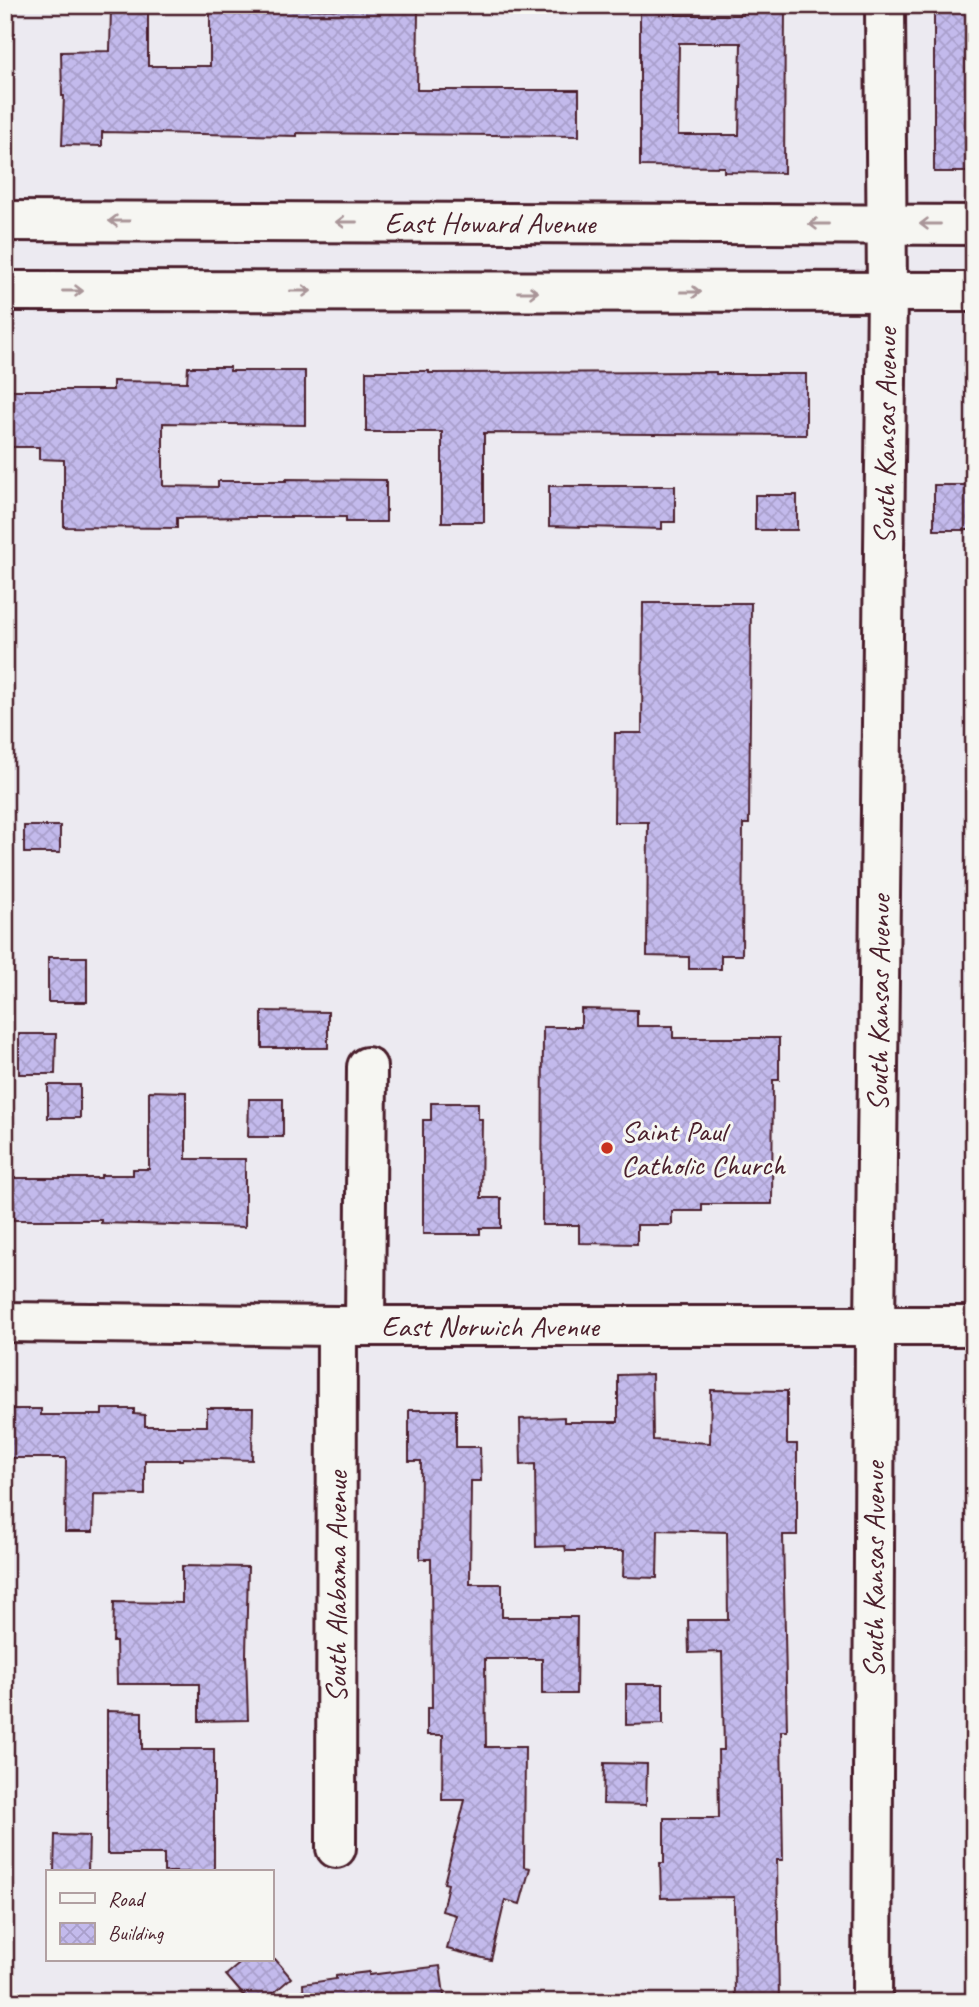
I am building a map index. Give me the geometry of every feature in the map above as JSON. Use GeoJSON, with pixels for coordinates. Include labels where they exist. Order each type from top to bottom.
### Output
{"type":"FeatureCollection","features":[{"type":"Feature","properties":{"kind":"street","name":"South Kansas Avenue"},"geometry":{"type":"LineString","coordinates":[[872,2002],[887,292],[885,5]]}},
{"type":"Feature","properties":{"kind":"street","name":"East Howard Avenue"},"geometry":{"type":"LineString","coordinates":[[5,221],[974,225]]}},
{"type":"Feature","properties":{"kind":"street"},"geometry":{"type":"LineString","coordinates":[[5,291],[974,292]]}},
{"type":"Feature","properties":{"kind":"street","name":"South Alabama Avenue"},"geometry":{"type":"LineString","coordinates":[[336,1848],[351,1326],[368,1067]]}},
{"type":"Feature","properties":{"kind":"street","name":"East Norwich Avenue"},"geometry":{"type":"LineString","coordinates":[[5,1322],[351,1326],[974,1326]]}},
{"type":"Feature","properties":{"kind":"building"},"geometry":{"type":"Polygon","coordinates":[[[640,5],[676,5],[676,15],[743,15],[743,5],[785,5],[784,173],[724,172],[724,167],[640,166],[640,5]],[[679,43],[678,135],[739,135],[741,43],[679,43]]]}},
{"type":"Feature","properties":{"kind":"building"},"geometry":{"type":"Polygon","coordinates":[[[934,5],[968,5],[967,78],[974,78],[974,172],[934,172],[934,5]]]}},
{"type":"Feature","properties":{"kind":"building"},"geometry":{"type":"Polygon","coordinates":[[[210,7],[418,10],[417,90],[579,90],[579,136],[297,133],[297,136],[102,132],[102,146],[62,145],[64,96],[61,52],[110,51],[111,8],[148,8],[148,66],[210,66],[210,7]]]}},
{"type":"Feature","properties":{"kind":"building"},"geometry":{"type":"Polygon","coordinates":[[[188,367],[230,367],[230,371],[305,371],[305,425],[163,423],[163,486],[218,487],[218,481],[286,479],[386,480],[386,522],[346,522],[346,517],[177,518],[177,528],[64,527],[64,460],[39,459],[39,447],[5,447],[5,390],[113,390],[113,381],[187,382],[188,367]]]}},
{"type":"Feature","properties":{"kind":"building"},"geometry":{"type":"Polygon","coordinates":[[[366,371],[806,374],[806,435],[484,433],[484,522],[442,522],[442,432],[366,432],[366,371]]]}},
{"type":"Feature","properties":{"kind":"building"},"geometry":{"type":"Polygon","coordinates":[[[934,485],[974,485],[974,530],[934,530],[934,485]]]}},
{"type":"Feature","properties":{"kind":"building"},"geometry":{"type":"Polygon","coordinates":[[[549,486],[675,486],[675,522],[662,522],[662,529],[549,526],[549,486]]]}},
{"type":"Feature","properties":{"kind":"building"},"geometry":{"type":"Polygon","coordinates":[[[755,495],[797,495],[797,530],[755,530],[755,495]]]}},
{"type":"Feature","properties":{"kind":"building"},"geometry":{"type":"Polygon","coordinates":[[[643,603],[751,603],[749,824],[743,824],[742,955],[721,955],[721,969],[689,969],[689,957],[647,956],[648,822],[614,822],[615,733],[642,733],[643,603]]]}},
{"type":"Feature","properties":{"kind":"building"},"geometry":{"type":"Polygon","coordinates":[[[24,826],[60,826],[60,853],[24,853],[24,826]]]}},
{"type":"Feature","properties":{"kind":"building"},"geometry":{"type":"Polygon","coordinates":[[[48,957],[87,957],[87,1002],[48,1002],[48,957]]]}},
{"type":"Feature","properties":{"kind":"building","name":"Saint Paul Catholic Church"},"geometry":{"type":"Polygon","coordinates":[[[581,1009],[637,1010],[637,1026],[673,1026],[673,1038],[779,1038],[779,1080],[773,1080],[772,1204],[702,1204],[702,1211],[672,1211],[672,1225],[637,1225],[637,1244],[579,1243],[579,1225],[542,1225],[543,1027],[581,1027],[581,1009]]]}},
{"type":"Feature","properties":{"kind":"building"},"geometry":{"type":"Polygon","coordinates":[[[262,1011],[328,1012],[328,1048],[262,1048],[262,1011]]]}},
{"type":"Feature","properties":{"kind":"building"},"geometry":{"type":"Polygon","coordinates":[[[19,1034],[56,1034],[55,1074],[19,1074],[19,1034]]]}},
{"type":"Feature","properties":{"kind":"building"},"geometry":{"type":"Polygon","coordinates":[[[48,1085],[80,1085],[80,1118],[48,1118],[48,1085]]]}},
{"type":"Feature","properties":{"kind":"building"},"geometry":{"type":"Polygon","coordinates":[[[149,1091],[186,1092],[186,1159],[245,1159],[245,1227],[101,1223],[101,1220],[13,1220],[13,1178],[101,1178],[101,1175],[133,1175],[133,1169],[149,1169],[149,1091]]]}},
{"type":"Feature","properties":{"kind":"building"},"geometry":{"type":"Polygon","coordinates":[[[249,1099],[283,1099],[283,1137],[248,1137],[249,1099]]]}},
{"type":"Feature","properties":{"kind":"building"},"geometry":{"type":"Polygon","coordinates":[[[431,1103],[478,1103],[478,1119],[482,1119],[481,1198],[501,1198],[501,1228],[480,1228],[480,1234],[423,1234],[423,1120],[431,1120],[431,1103]]]}},
{"type":"Feature","properties":{"kind":"building"},"geometry":{"type":"Polygon","coordinates":[[[652,1374],[653,1440],[710,1443],[711,1390],[787,1391],[787,1444],[797,1444],[797,1535],[783,1535],[787,1731],[781,1731],[783,1860],[777,1860],[779,2002],[735,2002],[734,1897],[661,1898],[660,1863],[664,1863],[664,1818],[719,1818],[718,1750],[724,1750],[722,1652],[689,1653],[688,1620],[728,1620],[727,1532],[658,1530],[657,1578],[623,1577],[624,1551],[566,1551],[565,1546],[536,1547],[535,1464],[521,1465],[520,1419],[564,1417],[564,1422],[618,1422],[618,1375],[652,1374]]]}},
{"type":"Feature","properties":{"kind":"building"},"geometry":{"type":"Polygon","coordinates":[[[207,1408],[253,1408],[252,1460],[145,1460],[145,1495],[94,1494],[93,1532],[65,1532],[66,1458],[10,1458],[10,1409],[41,1409],[41,1415],[102,1415],[102,1409],[134,1409],[134,1414],[145,1415],[145,1426],[207,1426],[207,1408]]]}},
{"type":"Feature","properties":{"kind":"building"},"geometry":{"type":"Polygon","coordinates":[[[409,1410],[456,1410],[456,1447],[480,1447],[481,1481],[471,1481],[470,1584],[502,1584],[502,1617],[577,1617],[576,1694],[542,1694],[542,1659],[485,1659],[486,1747],[525,1747],[524,1867],[530,1868],[520,1904],[505,1900],[491,1960],[447,1949],[456,1915],[442,1911],[448,1884],[444,1883],[465,1800],[442,1800],[443,1735],[427,1735],[427,1708],[432,1708],[431,1559],[420,1559],[421,1461],[409,1461],[409,1410]]]}},
{"type":"Feature","properties":{"kind":"building"},"geometry":{"type":"Polygon","coordinates":[[[182,1566],[248,1567],[248,1720],[199,1721],[199,1684],[117,1684],[116,1642],[113,1642],[114,1602],[182,1603],[182,1566]]]}},
{"type":"Feature","properties":{"kind":"building"},"geometry":{"type":"Polygon","coordinates":[[[626,1684],[663,1684],[663,1724],[626,1725],[626,1684]]]}},
{"type":"Feature","properties":{"kind":"building"},"geometry":{"type":"Polygon","coordinates":[[[107,1711],[142,1712],[142,1749],[214,1749],[214,1870],[164,1870],[164,1854],[107,1854],[107,1711]]]}},
{"type":"Feature","properties":{"kind":"building"},"geometry":{"type":"Polygon","coordinates":[[[604,1763],[647,1764],[646,1805],[603,1804],[604,1763]]]}},
{"type":"Feature","properties":{"kind":"building"},"geometry":{"type":"Polygon","coordinates":[[[55,1835],[89,1836],[88,1870],[54,1870],[55,1835]]]}},
{"type":"Feature","properties":{"kind":"building"},"geometry":{"type":"Polygon","coordinates":[[[276,1960],[291,1978],[263,2002],[249,2002],[226,1975],[242,1962],[276,1960]]]}},
{"type":"Feature","properties":{"kind":"building"},"geometry":{"type":"Polygon","coordinates":[[[440,1966],[445,2002],[304,2002],[303,1984],[336,1979],[336,1976],[369,1972],[369,1975],[440,1966]]]}},
{"type":"Feature","properties":{"kind":"place","name":"Saint Paul Catholic Church"},"geometry":{"type":"Point","coordinates":[607,1148]}}]}
